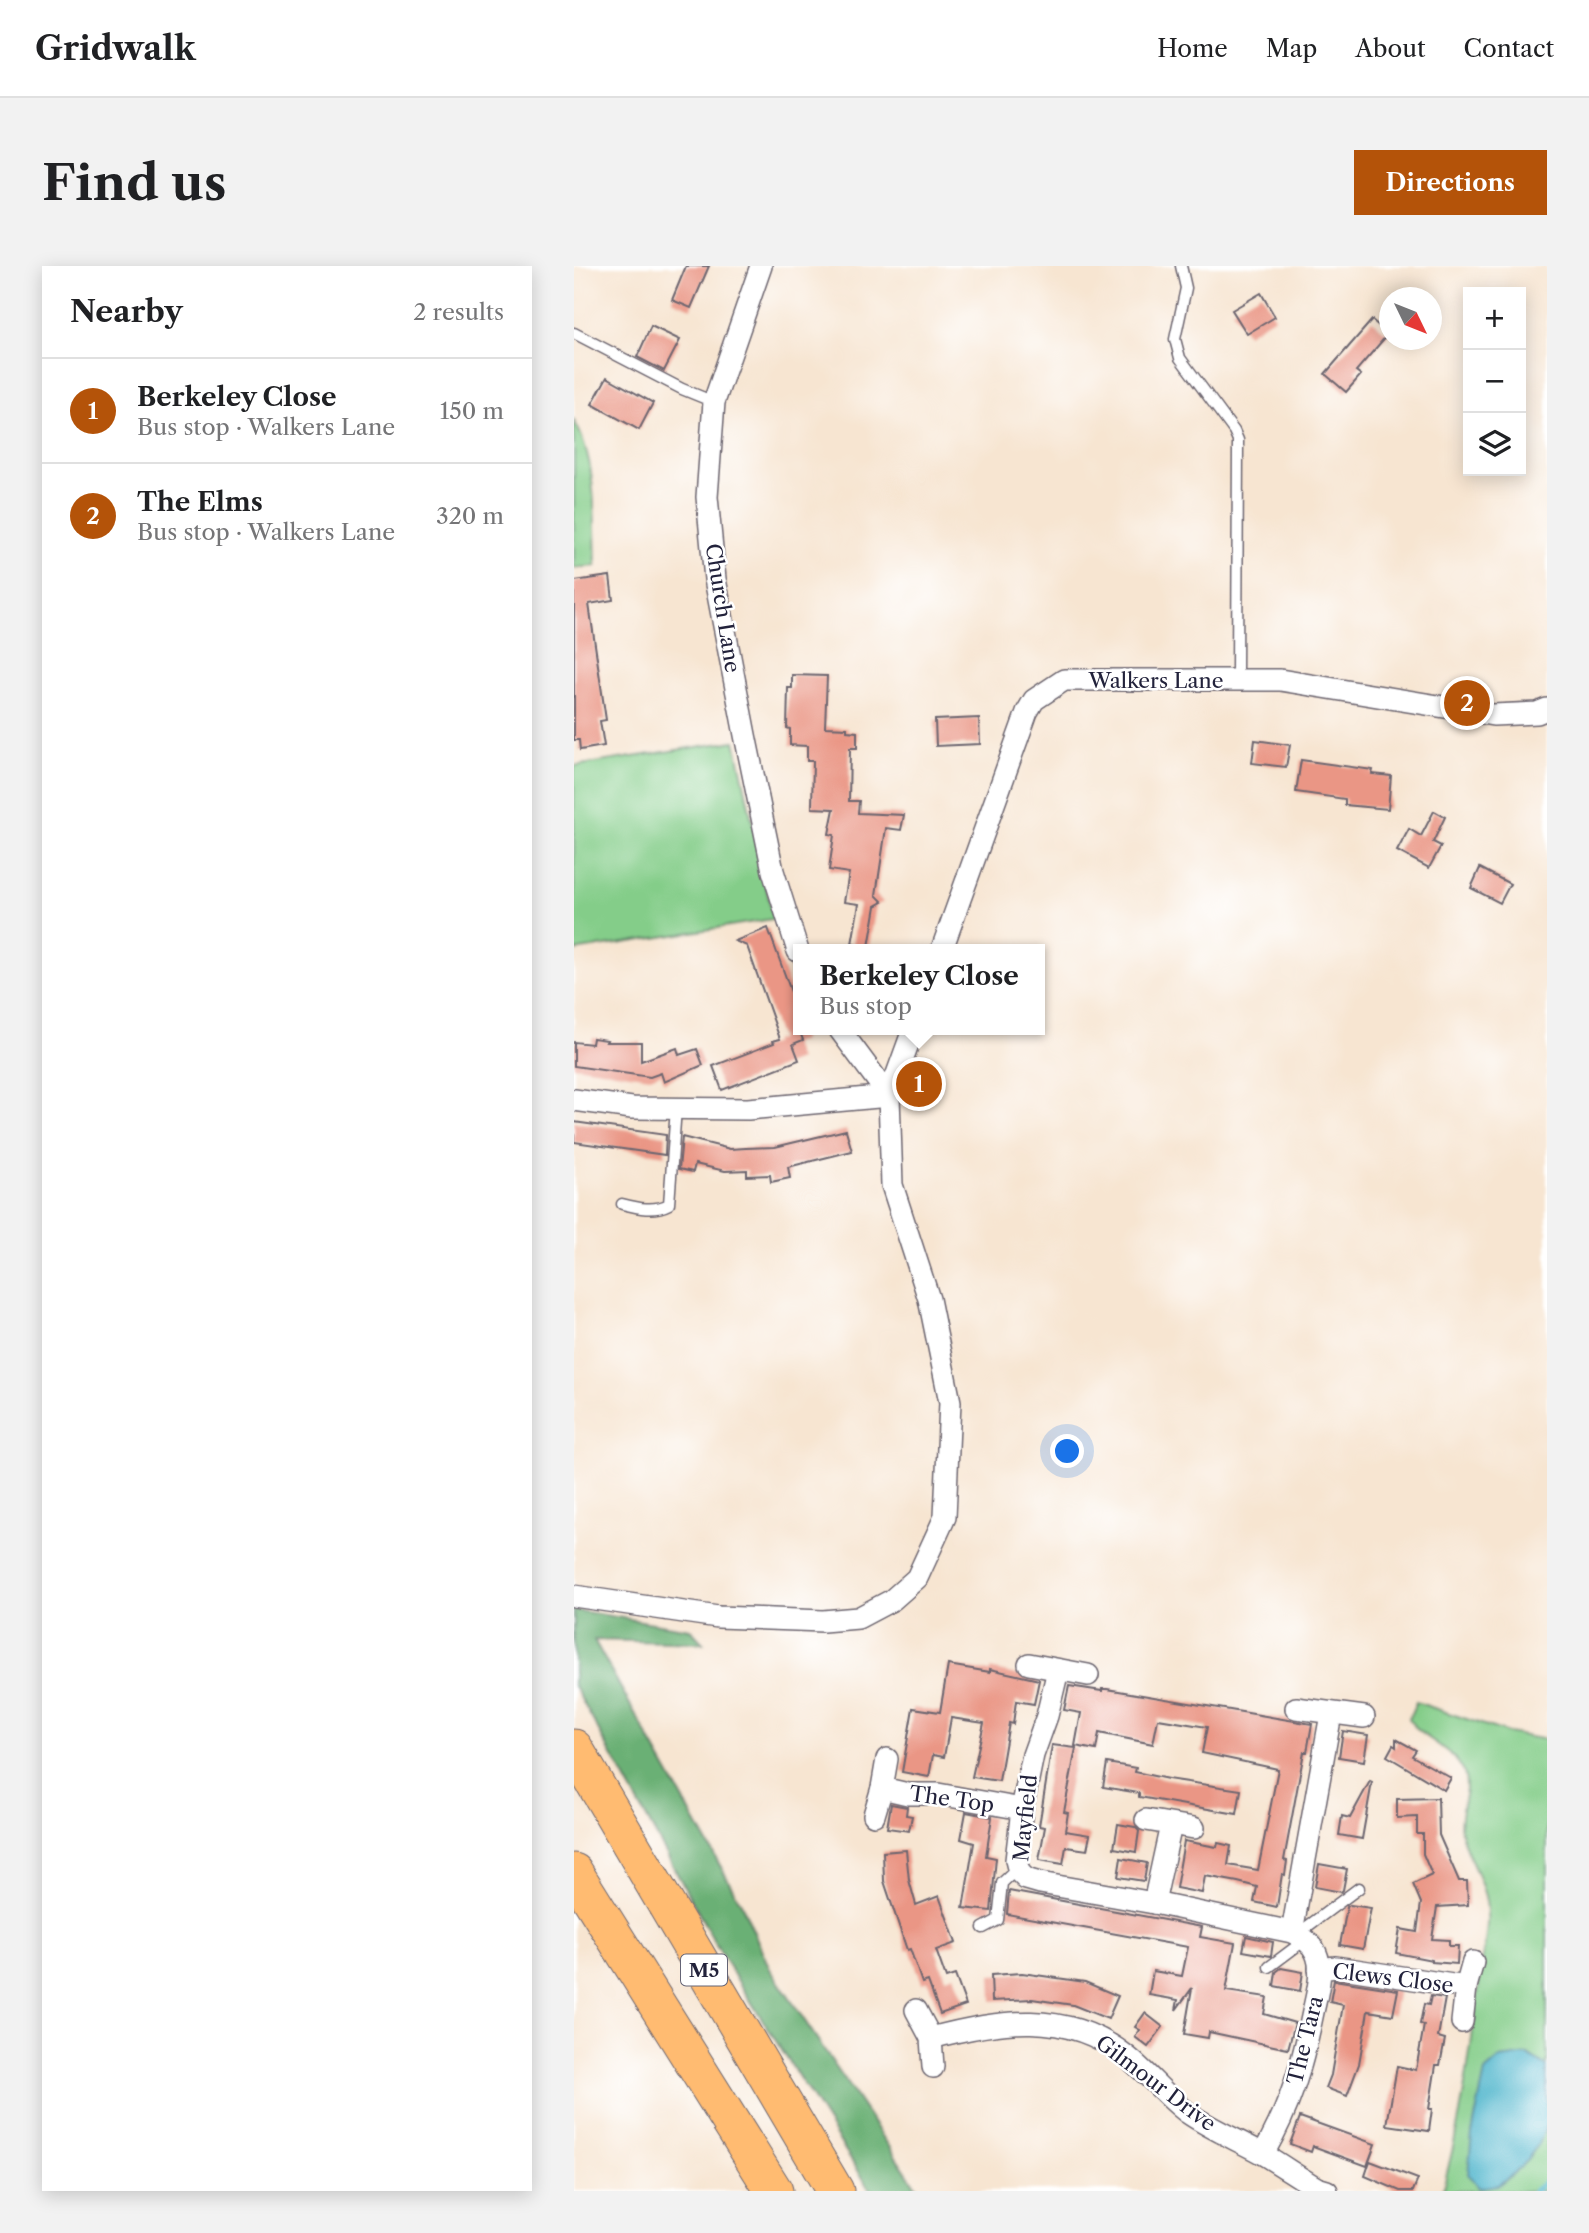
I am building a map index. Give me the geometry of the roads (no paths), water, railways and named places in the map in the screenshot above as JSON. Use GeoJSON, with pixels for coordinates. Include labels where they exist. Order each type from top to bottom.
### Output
{"type":"FeatureCollection","features":[{"type":"Feature","properties":{"kind":"highway","name":"M5"},"geometry":{"type":"LineString","coordinates":[[574,1748],[835,2191]]}},
{"type":"Feature","properties":{"kind":"highway","name":"M5"},"geometry":{"type":"LineString","coordinates":[[574,1872],[774,2191]]}},
{"type":"Feature","properties":{"kind":"street","name":"Church Lane"},"geometry":{"type":"LineString","coordinates":[[761,266],[715,402],[707,496],[715,579],[773,871],[796,944]]}},
{"type":"Feature","properties":{"kind":"street","name":"Walkers Lane"},"geometry":{"type":"LineString","coordinates":[[944,944],[1027,712],[1034,699],[1064,680],[1280,680],[1493,715],[1537,713],[1547,709]]}},
{"type":"Feature","properties":{"kind":"street"},"geometry":{"type":"LineString","coordinates":[[845,1035],[889,1096]]}},
{"type":"Feature","properties":{"kind":"street"},"geometry":{"type":"LineString","coordinates":[[574,1596],[718,1617],[824,1621],[858,1618],[892,1600],[917,1578],[945,1517],[950,1402],[929,1299],[892,1185],[889,1096],[911,1035]]}},
{"type":"Feature","properties":{"kind":"street"},"geometry":{"type":"LineString","coordinates":[[574,1100],[632,1108],[748,1109],[889,1096]]}},
{"type":"Feature","properties":{"kind":"street"},"geometry":{"type":"LineString","coordinates":[[1029,1664],[1088,1675]]}},
{"type":"Feature","properties":{"kind":"street","name":"Mayfield"},"geometry":{"type":"LineString","coordinates":[[1058,1670],[1047,1716],[1033,1755],[1022,1809],[1016,1860],[1026,1879],[1154,1903],[1298,1936]]}},
{"type":"Feature","properties":{"kind":"street"},"geometry":{"type":"LineString","coordinates":[[1296,1708],[1364,1717]]}},
{"type":"Feature","properties":{"kind":"street"},"geometry":{"type":"LineString","coordinates":[[1298,1936],[1331,1714]]}},
{"type":"Feature","properties":{"kind":"street","name":"The Top"},"geometry":{"type":"LineString","coordinates":[[874,1815],[887,1759]]}},
{"type":"Feature","properties":{"kind":"street","name":"The Top"},"geometry":{"type":"LineString","coordinates":[[882,1788],[908,1794],[938,1794],[1022,1809]]}},
{"type":"Feature","properties":{"kind":"street"},"geometry":{"type":"LineString","coordinates":[[1146,1820],[1194,1828]]}},
{"type":"Feature","properties":{"kind":"street"},"geometry":{"type":"LineString","coordinates":[[1154,1903],[1171,1825]]}},
{"type":"Feature","properties":{"kind":"street","name":"The Tara"},"geometry":{"type":"LineString","coordinates":[[1263,2154],[1276,2132],[1299,2078],[1318,1986],[1316,1954],[1298,1936]]}},
{"type":"Feature","properties":{"kind":"street","name":"Clews Close"},"geometry":{"type":"LineString","coordinates":[[1462,2022],[1466,1987],[1473,1962]]}},
{"type":"Feature","properties":{"kind":"street","name":"Clews Close"},"geometry":{"type":"LineString","coordinates":[[1319,1969],[1336,1967],[1466,1987]]}},
{"type":"Feature","properties":{"kind":"street"},"geometry":{"type":"LineString","coordinates":[[916,2010],[931,2038],[933,2067]]}},
{"type":"Feature","properties":{"kind":"street","name":"Gilmour Drive"},"geometry":{"type":"LineString","coordinates":[[931,2038],[977,2026],[1038,2021],[1069,2027],[1108,2044],[1125,2055],[1187,2112],[1317,2188],[1327,2191]]}},
{"type":"Feature","properties":{"kind":"lane"},"geometry":{"type":"LineString","coordinates":[[1181,266],[1186,288],[1175,339],[1180,358],[1238,440],[1237,680]]}},
{"type":"Feature","properties":{"kind":"lane"},"geometry":{"type":"LineString","coordinates":[[574,333],[682,389],[715,402]]}},
{"type":"Feature","properties":{"kind":"lane"},"geometry":{"type":"LineString","coordinates":[[622,1205],[640,1209],[662,1208],[669,1204],[676,1108]]}},
{"type":"Feature","properties":{"kind":"lane"},"geometry":{"type":"LineString","coordinates":[[983,1928],[998,1920],[1002,1883],[1018,1868]]}},
{"type":"Feature","properties":{"kind":"lane"},"geometry":{"type":"LineString","coordinates":[[1269,1967],[1298,1936],[1359,1888]]}},
{"type":"Feature","properties":{"kind":"water"},"geometry":{"type":"Polygon","coordinates":[[[1528,2055],[1547,2067],[1547,2123],[1539,2144],[1519,2169],[1498,2185],[1478,2188],[1468,2174],[1472,2133],[1485,2072],[1500,2059],[1528,2055]]]}},
{"type":"Feature","properties":{"kind":"waterway"},"geometry":{"type":"LineString","coordinates":[[1534,2191],[1547,2180]]}},
{"type":"Feature","properties":{"kind":"place","name":"The Elms"},"geometry":{"type":"Point","coordinates":[1467,703]}},
{"type":"Feature","properties":{"kind":"place","name":"Berkeley Close"},"geometry":{"type":"Point","coordinates":[919,1084]}}]}
